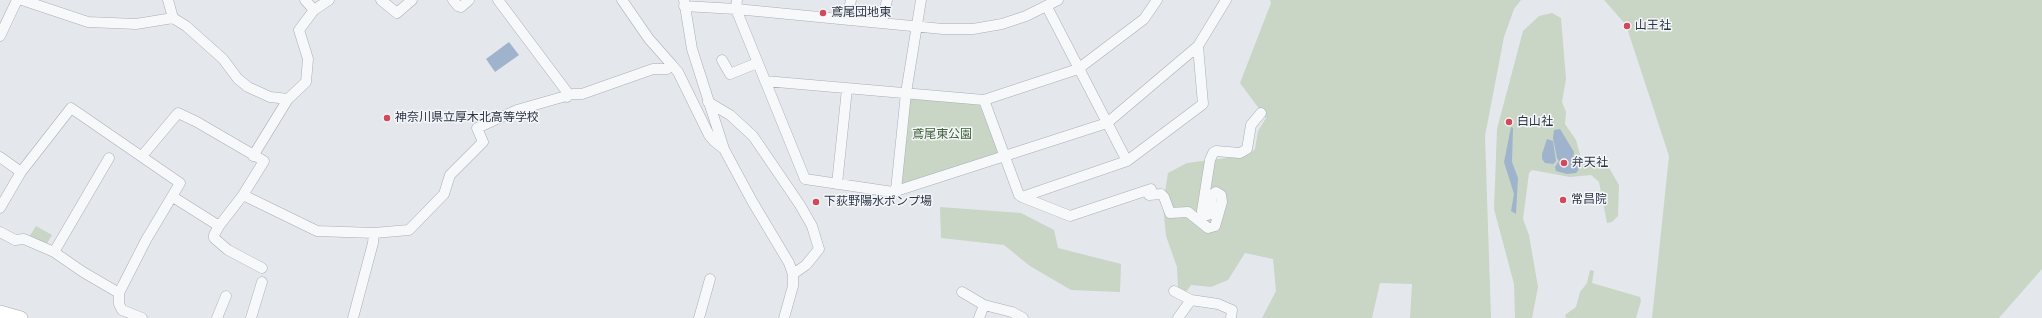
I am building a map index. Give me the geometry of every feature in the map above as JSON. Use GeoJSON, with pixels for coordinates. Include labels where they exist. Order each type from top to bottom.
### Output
{"type":"FeatureCollection","features":[{"type":"Feature","properties":{"kind":"main road"},"geometry":{"type":"LineString","coordinates":[[0,312],[21,318]]}},
{"type":"Feature","properties":{"kind":"street"},"geometry":{"type":"LineString","coordinates":[[0,36],[17,0]]}},
{"type":"Feature","properties":{"kind":"street"},"geometry":{"type":"LineString","coordinates":[[22,0],[88,22],[136,24],[173,18]]}},
{"type":"Feature","properties":{"kind":"street"},"geometry":{"type":"LineString","coordinates":[[168,0],[173,18],[223,59],[238,80],[248,87],[270,97],[288,99]]}},
{"type":"Feature","properties":{"kind":"street"},"geometry":{"type":"LineString","coordinates":[[305,0],[314,10]]}},
{"type":"Feature","properties":{"kind":"street"},"geometry":{"type":"LineString","coordinates":[[253,156],[288,99],[306,82],[308,59],[299,30],[314,10],[329,0]]}},
{"type":"Feature","properties":{"kind":"street"},"geometry":{"type":"LineString","coordinates":[[381,0],[396,13],[412,0]]}},
{"type":"Feature","properties":{"kind":"street"},"geometry":{"type":"LineString","coordinates":[[453,0],[458,6],[461,7],[469,0]]}},
{"type":"Feature","properties":{"kind":"street"},"geometry":{"type":"LineString","coordinates":[[498,0],[568,92],[567,97]]}},
{"type":"Feature","properties":{"kind":"street"},"geometry":{"type":"LineString","coordinates":[[622,0],[649,39],[678,72],[710,135],[714,141],[724,149]]}},
{"type":"Feature","properties":{"kind":"street"},"geometry":{"type":"LineString","coordinates":[[847,19],[851,0]]}},
{"type":"Feature","properties":{"kind":"street"},"geometry":{"type":"LineString","coordinates":[[882,22],[887,0]]}},
{"type":"Feature","properties":{"kind":"street"},"geometry":{"type":"LineString","coordinates":[[896,190],[906,93],[920,0]]}},
{"type":"Feature","properties":{"kind":"street"},"geometry":{"type":"LineString","coordinates":[[784,318],[793,286],[793,274],[789,263],[752,201],[724,149],[692,49],[684,3],[736,4],[847,19],[916,25],[942,29],[973,29],[1002,24],[1026,16],[1047,7],[1058,0]]}},
{"type":"Feature","properties":{"kind":"street"},"geometry":{"type":"LineString","coordinates":[[765,81],[984,100],[1078,69],[1144,20],[1157,0]]}},
{"type":"Feature","properties":{"kind":"street"},"geometry":{"type":"LineString","coordinates":[[736,4],[757,62],[805,179],[893,192],[1107,123],[1198,46],[1226,0]]}},
{"type":"Feature","properties":{"kind":"street"},"geometry":{"type":"LineString","coordinates":[[1047,7],[1127,161]]}},
{"type":"Feature","properties":{"kind":"street"},"geometry":{"type":"LineString","coordinates":[[1022,197],[1127,161],[1204,104],[1198,46]]}},
{"type":"Feature","properties":{"kind":"street"},"geometry":{"type":"LineString","coordinates":[[722,60],[730,74],[757,62]]}},
{"type":"Feature","properties":{"kind":"street"},"geometry":{"type":"LineString","coordinates":[[243,195],[317,231],[374,233],[410,230],[444,194],[450,175],[483,142],[477,128],[517,110],[582,94],[653,69],[667,69],[672,65]]}},
{"type":"Feature","properties":{"kind":"street"},"geometry":{"type":"LineString","coordinates":[[837,184],[848,89]]}},
{"type":"Feature","properties":{"kind":"street"},"geometry":{"type":"LineString","coordinates":[[984,100],[1019,195],[1022,197],[1070,216],[1149,191],[1161,194],[1164,197],[1170,213],[1188,212],[1208,228],[1215,226],[1222,202],[1221,195],[1216,192],[1211,196],[1213,213],[1207,215],[1202,211],[1210,160],[1213,153],[1240,153],[1247,149],[1251,125],[1261,113]]}},
{"type":"Feature","properties":{"kind":"street"},"geometry":{"type":"LineString","coordinates":[[708,102],[730,116],[753,136],[800,205],[812,226],[819,249],[806,265],[793,274]]}},
{"type":"Feature","properties":{"kind":"street"},"geometry":{"type":"LineString","coordinates":[[0,208],[21,172],[71,108],[180,183],[146,240],[119,293],[119,304],[122,310],[142,318]]}},
{"type":"Feature","properties":{"kind":"street"},"geometry":{"type":"LineString","coordinates":[[142,156],[178,113],[197,122],[253,156],[258,156],[264,161],[243,195],[219,226],[214,235],[214,238],[228,250],[262,268]]}},
{"type":"Feature","properties":{"kind":"street"},"geometry":{"type":"LineString","coordinates":[[0,157],[21,172]]}},
{"type":"Feature","properties":{"kind":"street"},"geometry":{"type":"LineString","coordinates":[[54,252],[109,158]]}},
{"type":"Feature","properties":{"kind":"street"},"geometry":{"type":"LineString","coordinates":[[173,197],[219,226]]}},
{"type":"Feature","properties":{"kind":"street"},"geometry":{"type":"LineString","coordinates":[[0,232],[15,240],[24,240],[54,252],[83,272],[119,293]]}},
{"type":"Feature","properties":{"kind":"street"},"geometry":{"type":"LineString","coordinates":[[353,318],[373,243],[374,233]]}},
{"type":"Feature","properties":{"kind":"street"},"geometry":{"type":"LineString","coordinates":[[699,318],[710,279]]}},
{"type":"Feature","properties":{"kind":"street"},"geometry":{"type":"LineString","coordinates":[[251,318],[262,282]]}},
{"type":"Feature","properties":{"kind":"street"},"geometry":{"type":"LineString","coordinates":[[1174,291],[1191,300],[1218,304],[1232,310],[1231,318]]}},
{"type":"Feature","properties":{"kind":"street"},"geometry":{"type":"LineString","coordinates":[[962,292],[984,305],[1012,312],[1024,318]]}},
{"type":"Feature","properties":{"kind":"street"},"geometry":{"type":"LineString","coordinates":[[217,318],[226,296]]}},
{"type":"Feature","properties":{"kind":"street"},"geometry":{"type":"LineString","coordinates":[[1178,318],[1191,300]]}},
{"type":"Feature","properties":{"kind":"street"},"geometry":{"type":"LineString","coordinates":[[979,318],[984,305]]}},
{"type":"Feature","properties":{"kind":"green space"},"geometry":{"type":"Polygon","coordinates":[[[1270,0],[1521,0],[1514,9],[1504,37],[1485,136],[1491,318],[1410,318],[1412,284],[1380,283],[1372,318],[1262,318],[1276,291],[1273,259],[1245,253],[1228,280],[1211,287],[1191,285],[1186,292],[1178,289],[1177,267],[1166,236],[1163,205],[1168,173],[1187,163],[1248,155],[1255,149],[1258,131],[1266,118],[1240,83],[1271,3],[1270,0]]]}},
{"type":"Feature","properties":{"kind":"green space"},"geometry":{"type":"Polygon","coordinates":[[[1604,0],[2042,0],[2042,269],[1999,318],[1652,318],[1669,156],[1626,25],[1604,0]]]}},
{"type":"Feature","properties":{"kind":"green space"},"geometry":{"type":"Polygon","coordinates":[[[1552,13],[1561,18],[1566,79],[1562,102],[1566,112],[1565,124],[1576,140],[1581,158],[1586,162],[1598,161],[1608,166],[1619,185],[1618,216],[1612,222],[1607,223],[1599,182],[1591,175],[1570,177],[1532,170],[1529,173],[1523,219],[1529,235],[1538,287],[1532,318],[1515,318],[1514,284],[1494,209],[1497,129],[1523,31],[1539,16],[1552,13]]]}},
{"type":"Feature","properties":{"kind":"green space","name":"鳶尾東公園"},"geometry":{"type":"Polygon","coordinates":[[[912,98],[979,103],[998,152],[996,155],[902,186],[900,184],[910,101],[912,98]]]}},
{"type":"Feature","properties":{"kind":"green space"},"geometry":{"type":"Polygon","coordinates":[[[940,207],[1021,213],[1054,230],[1058,248],[1121,264],[1120,292],[1071,290],[1030,266],[1004,245],[941,238],[940,207]]]}},
{"type":"Feature","properties":{"kind":"green space"},"geometry":{"type":"Polygon","coordinates":[[[36,226],[52,235],[46,245],[29,237],[36,226]]]}},
{"type":"Feature","properties":{"kind":"green space"},"geometry":{"type":"Polygon","coordinates":[[[1590,270],[1594,271],[1592,283],[1640,297],[1641,301],[1636,318],[1566,318],[1565,315],[1576,307],[1580,292],[1587,283],[1590,270]]]}},
{"type":"Feature","properties":{"kind":"water"},"geometry":{"type":"Polygon","coordinates":[[[509,42],[519,55],[495,72],[486,59],[509,42]]]}},
{"type":"Feature","properties":{"kind":"water"},"geometry":{"type":"Polygon","coordinates":[[[1511,127],[1513,128],[1512,162],[1518,178],[1516,214],[1511,211],[1514,194],[1504,162],[1511,127]]]}},
{"type":"Feature","properties":{"kind":"water"},"geometry":{"type":"Polygon","coordinates":[[[1560,129],[1574,152],[1573,159],[1579,169],[1576,173],[1567,174],[1556,171],[1555,167],[1559,161],[1553,138],[1554,130],[1560,129]]]}},
{"type":"Feature","properties":{"kind":"water"},"geometry":{"type":"Polygon","coordinates":[[[1547,139],[1553,141],[1556,161],[1553,164],[1545,163],[1542,159],[1542,154],[1547,139]]]}},
{"type":"Feature","properties":{"kind":"place","name":"鳶尾団地東"},"geometry":{"type":"Point","coordinates":[823,13]}},
{"type":"Feature","properties":{"kind":"place","name":"山王社"},"geometry":{"type":"Point","coordinates":[1627,26]}},
{"type":"Feature","properties":{"kind":"place","name":"神奈川県立厚木北高等学校"},"geometry":{"type":"Point","coordinates":[387,118]}},
{"type":"Feature","properties":{"kind":"place","name":"白山社"},"geometry":{"type":"Point","coordinates":[1509,122]}},
{"type":"Feature","properties":{"kind":"place","name":"弁天社"},"geometry":{"type":"Point","coordinates":[1564,163]}},
{"type":"Feature","properties":{"kind":"place","name":"常昌院"},"geometry":{"type":"Point","coordinates":[1563,200]}},
{"type":"Feature","properties":{"kind":"place","name":"下荻野陽水ポンプ場"},"geometry":{"type":"Point","coordinates":[816,202]}}]}
